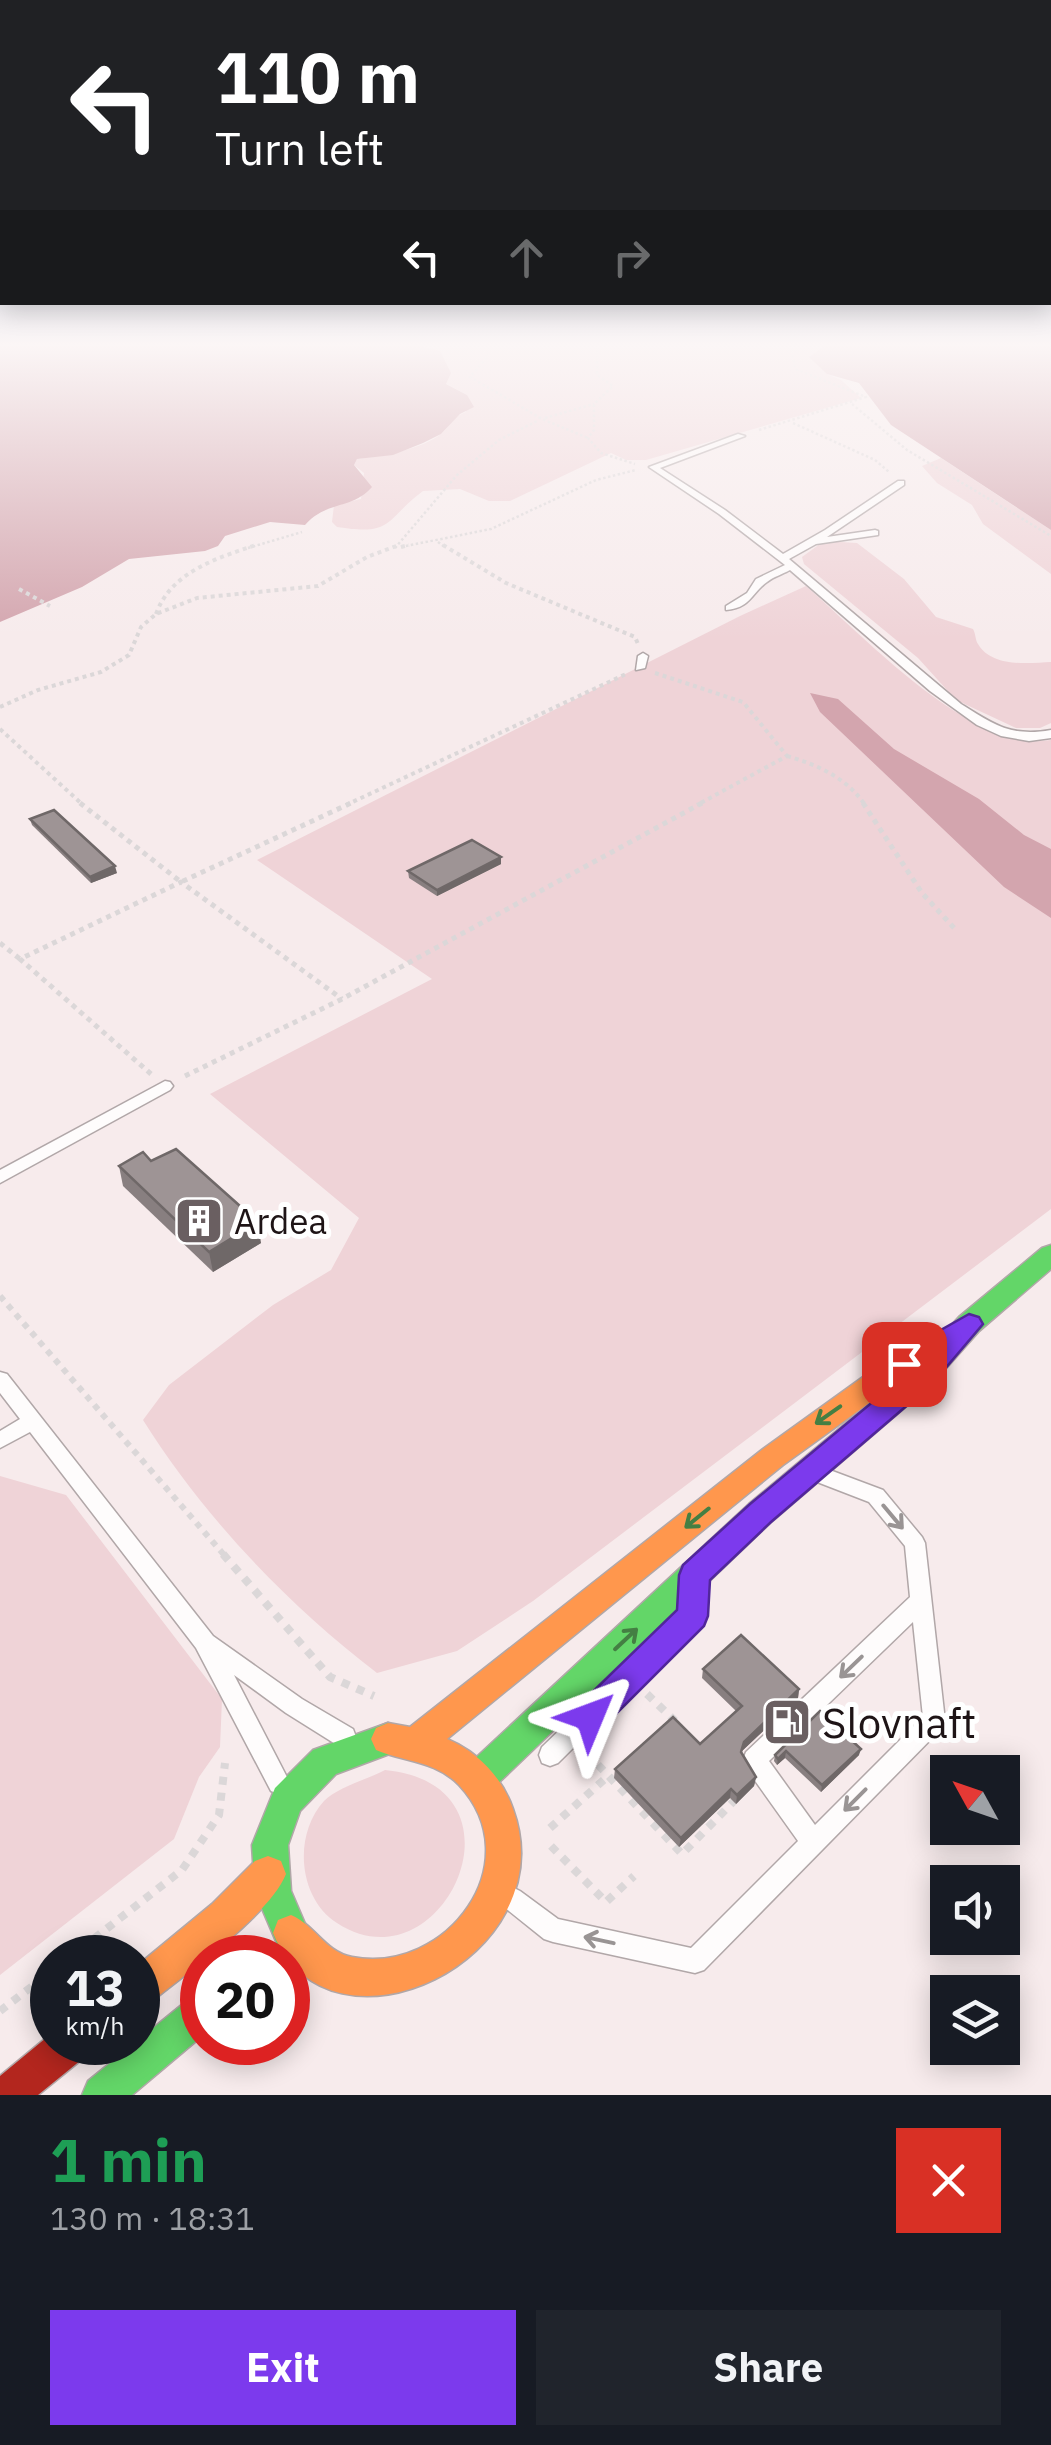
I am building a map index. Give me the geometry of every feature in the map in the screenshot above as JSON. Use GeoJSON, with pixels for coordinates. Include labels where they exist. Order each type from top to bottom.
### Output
{"type":"FeatureCollection","features":[{"type":"Feature","properties":{"kind":"main road"},"geometry":{"type":"LineString","coordinates":[[418,1742],[819,1421],[969,1324],[1051,1255]]}},
{"type":"Feature","properties":{"kind":"main road"},"geometry":{"type":"LineString","coordinates":[[479,1778],[694,1575],[922,1376],[969,1324]]}},
{"type":"Feature","properties":{"kind":"main road"},"geometry":{"type":"LineString","coordinates":[[291,1935],[277,1912],[268,1874],[276,1824],[307,1776],[330,1758],[358,1745],[388,1740],[418,1742],[452,1755],[504,1799],[506,1861],[500,1890],[486,1918],[466,1942],[441,1962],[412,1974],[380,1978],[348,1975],[310,1955]]}},
{"type":"Feature","properties":{"kind":"main road"},"geometry":{"type":"LineString","coordinates":[[160,1971],[226,1917],[268,1874]]}},
{"type":"Feature","properties":{"kind":"main road"},"geometry":{"type":"LineString","coordinates":[[102,2095],[180,2030]]}},
{"type":"Feature","properties":{"kind":"main road"},"geometry":{"type":"LineString","coordinates":[[8,2095],[44,2065]]}},
{"type":"Feature","properties":{"kind":"lane"},"geometry":{"type":"LineString","coordinates":[[716,444],[653,467],[722,512],[786,562],[953,705],[1008,732],[1051,734]]}},
{"type":"Feature","properties":{"kind":"lane"},"geometry":{"type":"LineString","coordinates":[[730,608],[859,508],[901,483]]}},
{"type":"Feature","properties":{"kind":"lane"},"geometry":{"type":"LineString","coordinates":[[817,542],[876,533]]}},
{"type":"Feature","properties":{"kind":"lane"},"geometry":{"type":"LineString","coordinates":[[0,1177],[166,1086]]}},
{"type":"Feature","properties":{"kind":"lane"},"geometry":{"type":"LineString","coordinates":[[0,1379],[204,1641],[288,1800]]}},
{"type":"Feature","properties":{"kind":"lane"},"geometry":{"type":"LineString","coordinates":[[0,1440],[32,1422]]}},
{"type":"Feature","properties":{"kind":"lane"},"geometry":{"type":"LineString","coordinates":[[500,1890],[553,1930],[695,1961],[934,1721],[915,1543],[876,1496],[810,1471]]}},
{"type":"Feature","properties":{"kind":"lane"},"geometry":{"type":"LineString","coordinates":[[539,1766],[692,1616],[694,1575]]}},
{"type":"Feature","properties":{"kind":"lane"},"geometry":{"type":"LineString","coordinates":[[813,1842],[754,1760],[921,1600]]}},
{"type":"Feature","properties":{"kind":"lane"},"geometry":{"type":"LineString","coordinates":[[204,1641],[294,1706],[358,1745]]}},
{"type":"Feature","properties":{"kind":"path"},"geometry":{"type":"LineString","coordinates":[[398,547],[457,475],[494,444]]}},
{"type":"Feature","properties":{"kind":"path"},"geometry":{"type":"LineString","coordinates":[[590,444],[602,454],[653,467]]}},
{"type":"Feature","properties":{"kind":"path"},"geometry":{"type":"LineString","coordinates":[[839,444],[875,460],[901,483]]}},
{"type":"Feature","properties":{"kind":"path"},"geometry":{"type":"LineString","coordinates":[[900,444],[1051,536]]}},
{"type":"Feature","properties":{"kind":"path"},"geometry":{"type":"LineString","coordinates":[[0,707],[38,690],[101,672],[129,655],[140,626],[156,614],[197,598],[318,586],[367,557],[492,529],[596,480],[653,467]]}},
{"type":"Feature","properties":{"kind":"path"},"geometry":{"type":"LineString","coordinates":[[156,614],[172,582],[226,556],[302,532]]}},
{"type":"Feature","properties":{"kind":"path"},"geometry":{"type":"LineString","coordinates":[[438,542],[492,575],[634,637],[642,662]]}},
{"type":"Feature","properties":{"kind":"path"},"geometry":{"type":"LineString","coordinates":[[19,589],[50,606]]}},
{"type":"Feature","properties":{"kind":"path"},"geometry":{"type":"LineString","coordinates":[[20,959],[642,662],[743,702],[787,756],[817,765],[855,790],[922,893],[955,929]]}},
{"type":"Feature","properties":{"kind":"path"},"geometry":{"type":"LineString","coordinates":[[0,729],[80,803],[342,999]]}},
{"type":"Feature","properties":{"kind":"path"},"geometry":{"type":"LineString","coordinates":[[0,942],[166,1086],[342,999],[787,756]]}},
{"type":"Feature","properties":{"kind":"path"},"geometry":{"type":"LineString","coordinates":[[0,1296],[330,1676],[373,1696],[388,1695]]}},
{"type":"Feature","properties":{"kind":"path"},"geometry":{"type":"LineString","coordinates":[[647,1694],[690,1735]]}},
{"type":"Feature","properties":{"kind":"path"},"geometry":{"type":"LineString","coordinates":[[586,1755],[682,1854],[746,1789]]}},
{"type":"Feature","properties":{"kind":"path"},"geometry":{"type":"LineString","coordinates":[[99,1935],[182,1870],[219,1815],[225,1764]]}},
{"type":"Feature","properties":{"kind":"path"},"geometry":{"type":"LineString","coordinates":[[607,1777],[541,1836],[606,1902],[634,1876]]}},
{"type":"Feature","properties":{"kind":"path"},"geometry":{"type":"LineString","coordinates":[[0,2012],[30,1988]]}},
{"type":"Feature","properties":{"kind":"shaded area"},"geometry":{"type":"Polygon","coordinates":[[[0,444],[421,444],[393,455],[357,459],[354,465],[372,487],[356,499],[313,517],[305,525],[270,522],[225,536],[218,546],[205,551],[129,559],[82,587],[0,622],[0,444]]]}},
{"type":"Feature","properties":{"kind":"shaded area"},"geometry":{"type":"Polygon","coordinates":[[[422,444],[702,444],[646,460],[626,460],[611,453],[510,501],[489,501],[460,489],[423,491],[379,527],[337,527],[332,522],[334,505],[361,499],[364,473],[354,465],[357,459],[422,444]]]}},
{"type":"Feature","properties":{"kind":"shaded area"},"geometry":{"type":"Polygon","coordinates":[[[920,444],[1051,444],[1051,530],[920,444]]]}},
{"type":"Feature","properties":{"kind":"shaded area"},"geometry":{"type":"Polygon","coordinates":[[[941,458],[1051,530],[1051,574],[983,524],[972,505],[937,483],[922,466],[941,458]]]}},
{"type":"Feature","properties":{"kind":"shaded area"},"geometry":{"type":"Polygon","coordinates":[[[824,541],[857,543],[904,579],[936,617],[973,629],[978,644],[992,657],[1012,662],[1051,662],[1051,723],[1040,728],[1016,728],[956,700],[918,658],[804,564],[802,557],[824,541]]]}},
{"type":"Feature","properties":{"kind":"shaded area"},"geometry":{"type":"Polygon","coordinates":[[[806,586],[888,660],[954,711],[988,729],[1020,739],[1051,740],[1051,1209],[533,1601],[457,1651],[377,1673],[311,1618],[249,1557],[192,1491],[143,1420],[169,1385],[273,1305],[331,1270],[359,1218],[210,1094],[432,979],[257,860],[806,586]]]}},
{"type":"Feature","properties":{"kind":"shaded area"},"geometry":{"type":"Polygon","coordinates":[[[810,693],[838,699],[894,749],[979,799],[1024,835],[1051,849],[1051,918],[1004,887],[820,712],[810,693]]]}},
{"type":"Feature","properties":{"kind":"shaded area"},"geometry":{"type":"Polygon","coordinates":[[[0,1476],[66,1495],[222,1699],[220,1747],[199,1777],[174,1839],[51,1935],[30,1935],[30,1952],[0,1975],[0,1476]]]}},
{"type":"Feature","properties":{"kind":"shaded area"},"geometry":{"type":"Polygon","coordinates":[[[385,1770],[431,1784],[457,1810],[465,1843],[458,1878],[439,1909],[410,1930],[375,1937],[337,1923],[324,1912],[308,1882],[304,1848],[314,1815],[329,1796],[385,1770]]]}},
{"type":"Feature","properties":{"kind":"building"},"geometry":{"type":"Polygon","coordinates":[[[54,810],[115,866],[90,877],[30,819],[54,810]]]}},
{"type":"Feature","properties":{"kind":"building"},"geometry":{"type":"Polygon","coordinates":[[[472,840],[501,857],[437,890],[408,871],[472,840]]]}},
{"type":"Feature","properties":{"kind":"building","name":"Ardea"},"geometry":{"type":"Polygon","coordinates":[[[176,1149],[258,1222],[209,1252],[119,1166],[143,1152],[151,1161],[176,1149]]]}},
{"type":"Feature","properties":{"kind":"building"},"geometry":{"type":"Polygon","coordinates":[[[741,1635],[799,1689],[744,1742],[741,1752],[756,1777],[737,1795],[731,1789],[681,1838],[615,1769],[673,1717],[700,1744],[742,1706],[703,1669],[741,1635]]]}},
{"type":"Feature","properties":{"kind":"building"},"geometry":{"type":"Polygon","coordinates":[[[820,1711],[861,1749],[822,1785],[786,1751],[778,1759],[775,1755],[820,1711]]]}},
{"type":"Feature","properties":{"kind":"traffic: fast"},"geometry":{"type":"LineString","coordinates":[[479,1778],[760,1513],[922,1376],[969,1324],[1051,1255]]}},
{"type":"Feature","properties":{"kind":"traffic: fast"},"geometry":{"type":"LineString","coordinates":[[291,1933],[273,1892],[270,1845],[287,1800],[325,1762],[388,1739]]}},
{"type":"Feature","properties":{"kind":"traffic: fast"},"geometry":{"type":"LineString","coordinates":[[102,2095],[180,2030]]}},
{"type":"Feature","properties":{"kind":"traffic: slow"},"geometry":{"type":"LineString","coordinates":[[418,1742],[773,1457],[873,1385]]}},
{"type":"Feature","properties":{"kind":"traffic: slow"},"geometry":{"type":"LineString","coordinates":[[291,1933],[315,1959],[332,1970],[360,1977],[397,1975],[429,1964],[457,1946],[480,1922],[496,1894],[504,1863],[504,1832],[493,1801],[471,1773],[453,1759],[421,1746],[388,1739]]}},
{"type":"Feature","properties":{"kind":"traffic: slow"},"geometry":{"type":"LineString","coordinates":[[160,1971],[225,1917],[268,1874]]}},
{"type":"Feature","properties":{"kind":"traffic: jam"},"geometry":{"type":"LineString","coordinates":[[8,2095],[44,2065]]}},
{"type":"Feature","properties":{"kind":"place","name":"Ardea"},"geometry":{"type":"Point","coordinates":[199,1221]}},
{"type":"Feature","properties":{"kind":"place","name":"Slovnaft"},"geometry":{"type":"Point","coordinates":[787,1722]}},
{"type":"Feature","properties":{"kind":"route"},"geometry":{"type":"LineString","coordinates":[[590,1717],[692,1616],[694,1575],[760,1513],[922,1376],[969,1324],[904,1364]]}}]}
